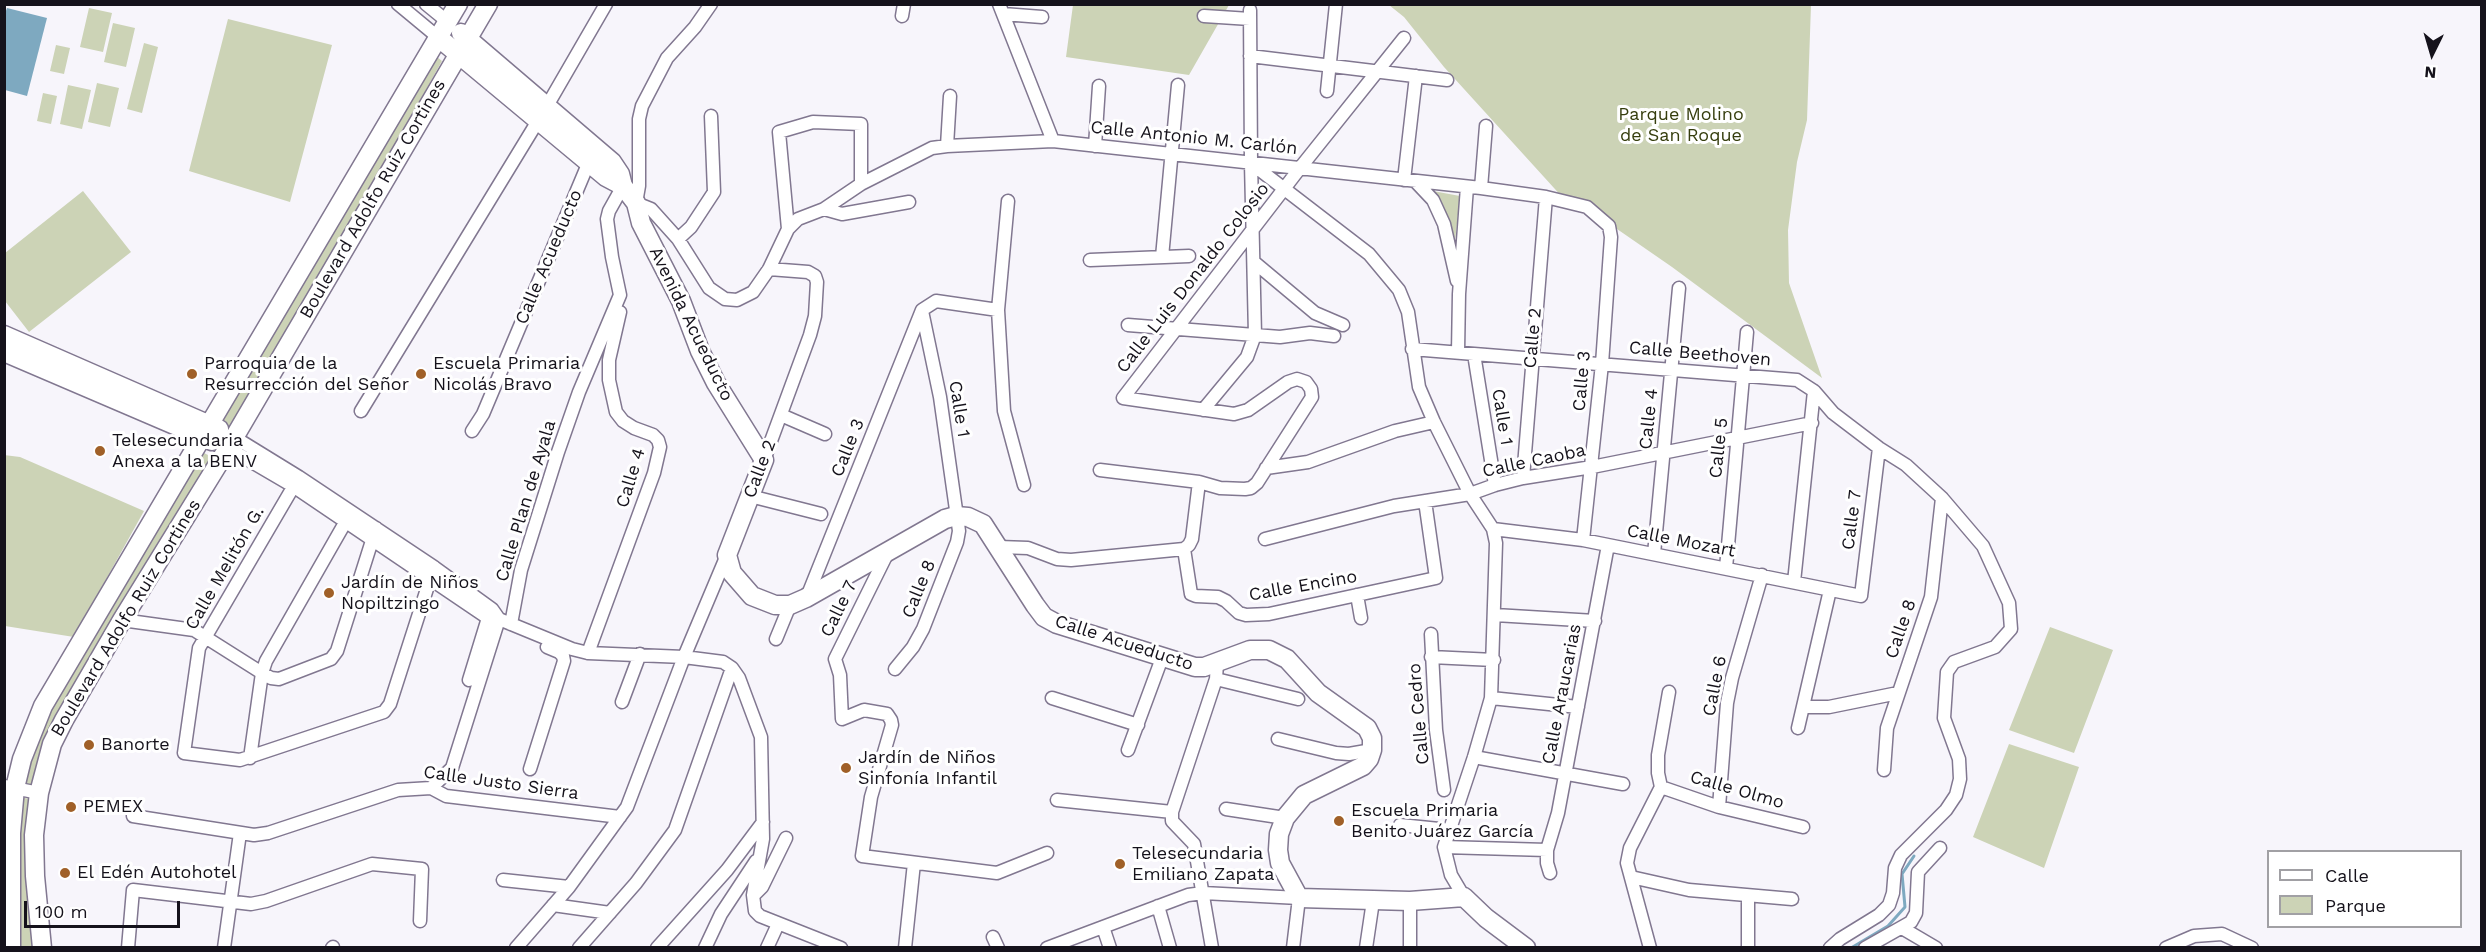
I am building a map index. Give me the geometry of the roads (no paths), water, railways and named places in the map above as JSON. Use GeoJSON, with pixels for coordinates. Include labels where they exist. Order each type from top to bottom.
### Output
{"type":"FeatureCollection","features":[{"type":"Feature","properties":{"kind":"main road","name":"Boulevard Adolfo Ruiz Cortines"},"geometry":{"type":"LineString","coordinates":[[10,948],[10,787],[43,706],[458,4]]}},
{"type":"Feature","properties":{"kind":"main road","name":"Boulevard Adolfo Ruiz Cortines"},"geometry":{"type":"LineString","coordinates":[[46,947],[35,876],[34,835],[39,793],[56,736],[122,620],[231,443],[488,4]]}},
{"type":"Feature","properties":{"kind":"main road","name":"Avenida Acueducto"},"geometry":{"type":"LineString","coordinates":[[443,30],[468,39],[543,112],[592,155],[612,162],[620,174],[623,186],[636,203],[641,223],[681,301],[700,351],[716,383],[765,460]]}},
{"type":"Feature","properties":{"kind":"main road","name":"Avenida Acueducto"},"geometry":{"type":"LineString","coordinates":[[443,30],[458,54],[543,112]]}},
{"type":"Feature","properties":{"kind":"main road"},"geometry":{"type":"LineString","coordinates":[[11,346],[231,443]]}},
{"type":"Feature","properties":{"kind":"main road","name":"Calle 2"},"geometry":{"type":"LineString","coordinates":[[727,555],[765,460]]}},
{"type":"Feature","properties":{"kind":"main road"},"geometry":{"type":"LineString","coordinates":[[727,555],[732,573],[752,596],[775,605],[798,602],[887,554],[945,519],[956,516]]}},
{"type":"Feature","properties":{"kind":"main road","name":"Calle Acueducto"},"geometry":{"type":"LineString","coordinates":[[956,516],[968,517],[983,524],[1044,617],[1056,624],[1162,658],[1216,671],[1250,650],[1269,651],[1287,659],[1318,693],[1367,728],[1372,738],[1372,750]]}},
{"type":"Feature","properties":{"kind":"main road"},"geometry":{"type":"LineString","coordinates":[[1372,750],[1363,766],[1304,795],[1284,818],[1279,834],[1280,863],[1299,898],[1410,901],[1464,897],[1486,918],[1526,948]]}},
{"type":"Feature","properties":{"kind":"street","name":"Avenida Acueducto"},"geometry":{"type":"LineString","coordinates":[[398,4],[443,30]]}},
{"type":"Feature","properties":{"kind":"street","name":"Avenida Acueducto"},"geometry":{"type":"LineString","coordinates":[[426,4],[443,30]]}},
{"type":"Feature","properties":{"kind":"street"},"geometry":{"type":"LineString","coordinates":[[361,411],[606,4]]}},
{"type":"Feature","properties":{"kind":"street"},"geometry":{"type":"LineString","coordinates":[[711,4],[695,27],[667,58],[642,106],[639,119],[639,186],[636,203],[651,209],[678,239],[709,288],[724,299],[737,300],[748,296],[769,269],[788,229],[779,132],[813,122],[861,123],[861,184]]}},
{"type":"Feature","properties":{"kind":"street"},"geometry":{"type":"LineString","coordinates":[[1327,91],[1336,4]]}},
{"type":"Feature","properties":{"kind":"street"},"geometry":{"type":"LineString","coordinates":[[1001,9],[1042,17]]}},
{"type":"Feature","properties":{"kind":"street"},"geometry":{"type":"LineString","coordinates":[[1001,9],[1053,141]]}},
{"type":"Feature","properties":{"kind":"street"},"geometry":{"type":"LineString","coordinates":[[1203,410],[1247,357],[1255,335],[1250,14],[1204,16]]}},
{"type":"Feature","properties":{"kind":"street","name":"Calle Luis Donaldo Colosio"},"geometry":{"type":"LineString","coordinates":[[1203,410],[1123,398],[1300,168],[1404,38]]}},
{"type":"Feature","properties":{"kind":"street"},"geometry":{"type":"LineString","coordinates":[[1250,56],[1447,80]]}},
{"type":"Feature","properties":{"kind":"street"},"geometry":{"type":"LineString","coordinates":[[1416,76],[1410,181],[1433,200],[1444,224],[1459,294]]}},
{"type":"Feature","properties":{"kind":"street"},"geometry":{"type":"LineString","coordinates":[[1162,257],[1178,85]]}},
{"type":"Feature","properties":{"kind":"street"},"geometry":{"type":"LineString","coordinates":[[1095,146],[1099,87]]}},
{"type":"Feature","properties":{"kind":"street"},"geometry":{"type":"LineString","coordinates":[[947,146],[950,96]]}},
{"type":"Feature","properties":{"kind":"street"},"geometry":{"type":"LineString","coordinates":[[678,239],[692,227],[714,192],[711,116]]}},
{"type":"Feature","properties":{"kind":"street"},"geometry":{"type":"LineString","coordinates":[[1481,188],[1486,126]]}},
{"type":"Feature","properties":{"kind":"street","name":"Calle Antonio M. Carlón"},"geometry":{"type":"LineString","coordinates":[[788,229],[798,219],[824,209],[861,184],[932,148],[1053,141],[1546,197],[1587,207],[1609,226]]}},
{"type":"Feature","properties":{"kind":"street","name":"Calle Acueducto"},"geometry":{"type":"LineString","coordinates":[[472,432],[483,414],[592,155]]}},
{"type":"Feature","properties":{"kind":"street"},"geometry":{"type":"LineString","coordinates":[[1251,163],[1369,254],[1399,290],[1408,312],[1419,387],[1470,494],[1493,529],[1496,543],[1491,698],[1444,847],[1451,874],[1464,897]]}},
{"type":"Feature","properties":{"kind":"street"},"geometry":{"type":"LineString","coordinates":[[621,296],[612,257],[607,219],[609,210],[623,186]]}},
{"type":"Feature","properties":{"kind":"street"},"geometry":{"type":"LineString","coordinates":[[1458,352],[1459,294],[1467,187]]}},
{"type":"Feature","properties":{"kind":"street","name":"Calle 2"},"geometry":{"type":"LineString","coordinates":[[1523,478],[1546,197]]}},
{"type":"Feature","properties":{"kind":"street"},"geometry":{"type":"LineString","coordinates":[[1008,201],[998,310],[1004,411],[1024,485]]}},
{"type":"Feature","properties":{"kind":"street"},"geometry":{"type":"LineString","coordinates":[[824,209],[842,214],[909,202]]}},
{"type":"Feature","properties":{"kind":"street","name":"Calle 3"},"geometry":{"type":"LineString","coordinates":[[1583,540],[1602,363],[1611,237],[1609,226]]}},
{"type":"Feature","properties":{"kind":"street"},"geometry":{"type":"LineString","coordinates":[[1090,260],[1189,256]]}},
{"type":"Feature","properties":{"kind":"street"},"geometry":{"type":"LineString","coordinates":[[1254,262],[1315,313],[1343,325]]}},
{"type":"Feature","properties":{"kind":"street","name":"Calle 2"},"geometry":{"type":"LineString","coordinates":[[765,460],[815,316],[817,282],[815,276],[808,272],[769,269]]}},
{"type":"Feature","properties":{"kind":"street","name":"Calle 4"},"geometry":{"type":"LineString","coordinates":[[1654,554],[1679,288]]}},
{"type":"Feature","properties":{"kind":"street","name":"Calle Plan de Ayala"},"geometry":{"type":"LineString","coordinates":[[500,620],[521,570],[579,392],[621,296]]}},
{"type":"Feature","properties":{"kind":"street","name":"Calle 4"},"geometry":{"type":"LineString","coordinates":[[588,653],[654,473],[660,447],[653,435],[623,421],[616,412],[612,399],[609,360],[621,296]]}},
{"type":"Feature","properties":{"kind":"street"},"geometry":{"type":"LineString","coordinates":[[922,310],[936,301],[998,310]]}},
{"type":"Feature","properties":{"kind":"street","name":"Calle 3"},"geometry":{"type":"LineString","coordinates":[[776,639],[798,602],[922,310]]}},
{"type":"Feature","properties":{"kind":"street","name":"Calle 1"},"geometry":{"type":"LineString","coordinates":[[922,310],[940,397],[956,516]]}},
{"type":"Feature","properties":{"kind":"street"},"geometry":{"type":"LineString","coordinates":[[1128,326],[1177,327],[1280,337],[1310,333],[1334,336]]}},
{"type":"Feature","properties":{"kind":"street","name":"Calle 5"},"geometry":{"type":"LineString","coordinates":[[1726,568],[1747,332]]}},
{"type":"Feature","properties":{"kind":"street","name":"Calle Beethoven"},"geometry":{"type":"LineString","coordinates":[[1412,349],[1797,380],[1814,391],[1833,413],[1879,448],[1906,465],[1942,498],[1983,546],[2009,603],[2011,629],[1995,647],[1954,662],[1947,672],[1944,718],[1959,759],[1960,779],[1956,795],[1946,810],[1901,855],[1895,868],[1893,893],[1889,905],[1879,915],[1840,939],[1830,948]]}},
{"type":"Feature","properties":{"kind":"street","name":"Calle 1"},"geometry":{"type":"LineString","coordinates":[[1474,354],[1495,485]]}},
{"type":"Feature","properties":{"kind":"street"},"geometry":{"type":"LineString","coordinates":[[1100,470],[1199,482],[1220,488],[1251,488],[1311,397],[1311,389],[1306,382],[1297,379],[1288,382],[1248,410],[1234,414],[1203,410]]}},
{"type":"Feature","properties":{"kind":"street"},"geometry":{"type":"LineString","coordinates":[[1794,582],[1814,391]]}},
{"type":"Feature","properties":{"kind":"street"},"geometry":{"type":"LineString","coordinates":[[781,415],[825,434]]}},
{"type":"Feature","properties":{"kind":"street"},"geometry":{"type":"LineString","coordinates":[[1266,468],[1308,462],[1395,431],[1434,422]]}},
{"type":"Feature","properties":{"kind":"street","name":"Calle Caoba"},"geometry":{"type":"LineString","coordinates":[[1265,539],[1394,507],[1470,494],[1523,478],[1592,467],[1812,423]]}},
{"type":"Feature","properties":{"kind":"street"},"geometry":{"type":"LineString","coordinates":[[231,443],[296,482],[432,573],[492,609],[500,620],[588,653],[684,657],[723,662],[732,668],[739,678],[761,737],[763,822],[753,896],[755,911],[760,916],[778,924],[841,948]]}},
{"type":"Feature","properties":{"kind":"street","name":"Calle 7"},"geometry":{"type":"LineString","coordinates":[[1861,596],[1879,448]]}},
{"type":"Feature","properties":{"kind":"street"},"geometry":{"type":"LineString","coordinates":[[296,482],[346,520],[374,533]]}},
{"type":"Feature","properties":{"kind":"street","name":"Calle Melitón G."},"geometry":{"type":"LineString","coordinates":[[250,758],[240,760],[184,753],[199,648],[296,482]]}},
{"type":"Feature","properties":{"kind":"street"},"geometry":{"type":"LineString","coordinates":[[999,547],[1028,548],[1057,559],[1071,560],[1187,547],[1199,482]]}},
{"type":"Feature","properties":{"kind":"street"},"geometry":{"type":"LineString","coordinates":[[750,496],[821,514]]}},
{"type":"Feature","properties":{"kind":"street","name":"Calle 8"},"geometry":{"type":"LineString","coordinates":[[1884,770],[1887,728],[1931,597],[1942,498]]}},
{"type":"Feature","properties":{"kind":"street","name":"Calle Encino"},"geometry":{"type":"LineString","coordinates":[[1187,547],[1191,594],[1226,600],[1239,613],[1246,615],[1269,614],[1436,578],[1425,501]]}},
{"type":"Feature","properties":{"kind":"street","name":"Calle 8"},"geometry":{"type":"LineString","coordinates":[[895,669],[913,647],[923,629],[957,542],[959,531],[956,516]]}},
{"type":"Feature","properties":{"kind":"street"},"geometry":{"type":"LineString","coordinates":[[346,520],[266,661],[262,673],[250,758],[384,711],[390,704],[432,573]]}},
{"type":"Feature","properties":{"kind":"street","name":"Calle Mozart"},"geometry":{"type":"LineString","coordinates":[[1493,529],[1583,540],[1861,596]]}},
{"type":"Feature","properties":{"kind":"street"},"geometry":{"type":"LineString","coordinates":[[122,620],[194,630],[270,678],[279,679],[331,659],[337,651],[374,533]]}},
{"type":"Feature","properties":{"kind":"street","name":"Calle Araucarias"},"geometry":{"type":"LineString","coordinates":[[1547,850],[1558,813],[1608,545]]}},
{"type":"Feature","properties":{"kind":"street","name":"Calle 7"},"geometry":{"type":"LineString","coordinates":[[887,554],[835,658],[840,675],[842,719],[864,710],[887,714],[892,725],[871,797],[862,855],[915,863]]}},
{"type":"Feature","properties":{"kind":"street","name":"Calle 2"},"geometry":{"type":"LineString","coordinates":[[516,948],[569,887],[627,807],[684,657],[727,555]]}},
{"type":"Feature","properties":{"kind":"street","name":"Calle 6"},"geometry":{"type":"LineString","coordinates":[[1719,807],[1727,703],[1762,575]]}},
{"type":"Feature","properties":{"kind":"street"},"geometry":{"type":"LineString","coordinates":[[1798,728],[1830,590]]}},
{"type":"Feature","properties":{"kind":"street"},"geometry":{"type":"LineString","coordinates":[[1357,595],[1361,618]]}},
{"type":"Feature","properties":{"kind":"street"},"geometry":{"type":"LineString","coordinates":[[1495,615],[1594,621]]}},
{"type":"Feature","properties":{"kind":"street"},"geometry":{"type":"LineString","coordinates":[[469,680],[500,620]]}},
{"type":"Feature","properties":{"kind":"street"},"geometry":{"type":"LineString","coordinates":[[431,788],[452,768],[500,620]]}},
{"type":"Feature","properties":{"kind":"street"},"geometry":{"type":"LineString","coordinates":[[530,633],[538,644],[560,652],[564,661],[530,769]]}},
{"type":"Feature","properties":{"kind":"street","name":"Calle Cedro"},"geometry":{"type":"LineString","coordinates":[[1431,634],[1436,730],[1444,790]]}},
{"type":"Feature","properties":{"kind":"street"},"geometry":{"type":"LineString","coordinates":[[622,702],[640,654]]}},
{"type":"Feature","properties":{"kind":"street"},"geometry":{"type":"LineString","coordinates":[[1431,657],[1494,660]]}},
{"type":"Feature","properties":{"kind":"street"},"geometry":{"type":"LineString","coordinates":[[1128,750],[1162,658]]}},
{"type":"Feature","properties":{"kind":"street"},"geometry":{"type":"LineString","coordinates":[[579,948],[636,883],[675,830],[732,668]]}},
{"type":"Feature","properties":{"kind":"street"},"geometry":{"type":"LineString","coordinates":[[1212,948],[1194,844],[1172,821],[1172,812],[1216,671],[1298,699]]}},
{"type":"Feature","properties":{"kind":"street"},"geometry":{"type":"LineString","coordinates":[[1650,948],[1627,863],[1630,848],[1661,787],[1658,755],[1669,692]]}},
{"type":"Feature","properties":{"kind":"street"},"geometry":{"type":"LineString","coordinates":[[1803,707],[1829,706],[1898,693]]}},
{"type":"Feature","properties":{"kind":"street"},"geometry":{"type":"LineString","coordinates":[[1052,698],[1138,725]]}},
{"type":"Feature","properties":{"kind":"street"},"geometry":{"type":"LineString","coordinates":[[1491,698],[1578,707]]}},
{"type":"Feature","properties":{"kind":"street"},"geometry":{"type":"LineString","coordinates":[[1278,739],[1336,753],[1349,754],[1372,750]]}},
{"type":"Feature","properties":{"kind":"street"},"geometry":{"type":"LineString","coordinates":[[1474,757],[1623,784]]}},
{"type":"Feature","properties":{"kind":"street"},"geometry":{"type":"LineString","coordinates":[[10,787],[39,793]]}},
{"type":"Feature","properties":{"kind":"street","name":"Calle Olmo"},"geometry":{"type":"LineString","coordinates":[[1661,787],[1719,807],[1803,827]]}},
{"type":"Feature","properties":{"kind":"street","name":"Calle Justo Sierra"},"geometry":{"type":"LineString","coordinates":[[133,816],[240,833],[268,833],[398,790],[431,788],[446,796],[620,817]]}},
{"type":"Feature","properties":{"kind":"street"},"geometry":{"type":"LineString","coordinates":[[1058,800],[1172,812]]}},
{"type":"Feature","properties":{"kind":"street"},"geometry":{"type":"LineString","coordinates":[[1226,808],[1284,818]]}},
{"type":"Feature","properties":{"kind":"street"},"geometry":{"type":"LineString","coordinates":[[657,948],[727,870],[763,822]]}},
{"type":"Feature","properties":{"kind":"street"},"geometry":{"type":"LineString","coordinates":[[1400,825],[1449,830]]}},
{"type":"Feature","properties":{"kind":"street"},"geometry":{"type":"LineString","coordinates":[[224,948],[240,833]]}},
{"type":"Feature","properties":{"kind":"street"},"geometry":{"type":"LineString","coordinates":[[753,896],[762,887],[786,838]]}},
{"type":"Feature","properties":{"kind":"street"},"geometry":{"type":"LineString","coordinates":[[1444,847],[1547,850],[1547,863],[1551,873]]}},
{"type":"Feature","properties":{"kind":"street"},"geometry":{"type":"LineString","coordinates":[[1864,948],[1911,922],[1917,914],[1917,875],[1920,868],[1940,848]]}},
{"type":"Feature","properties":{"kind":"street"},"geometry":{"type":"LineString","coordinates":[[905,948],[915,863],[997,873],[1047,853]]}},
{"type":"Feature","properties":{"kind":"street"},"geometry":{"type":"LineString","coordinates":[[705,948],[721,914],[760,855]]}},
{"type":"Feature","properties":{"kind":"street"},"geometry":{"type":"LineString","coordinates":[[128,948],[133,890],[251,903],[266,901],[372,864],[422,869],[420,921]]}},
{"type":"Feature","properties":{"kind":"street"},"geometry":{"type":"LineString","coordinates":[[1630,877],[1689,890],[1791,899]]}},
{"type":"Feature","properties":{"kind":"street"},"geometry":{"type":"LineString","coordinates":[[503,880],[569,887]]}},
{"type":"Feature","properties":{"kind":"street"},"geometry":{"type":"LineString","coordinates":[[1053,946],[1188,895],[1203,893],[1299,898],[1293,948]]}},
{"type":"Feature","properties":{"kind":"street"},"geometry":{"type":"LineString","coordinates":[[1748,897],[1748,948]]}},
{"type":"Feature","properties":{"kind":"street"},"geometry":{"type":"LineString","coordinates":[[1366,948],[1373,901]]}},
{"type":"Feature","properties":{"kind":"street"},"geometry":{"type":"LineString","coordinates":[[1410,901],[1410,948]]}},
{"type":"Feature","properties":{"kind":"street"},"geometry":{"type":"LineString","coordinates":[[553,905],[610,913]]}},
{"type":"Feature","properties":{"kind":"street"},"geometry":{"type":"LineString","coordinates":[[1158,906],[1170,948]]}},
{"type":"Feature","properties":{"kind":"street"},"geometry":{"type":"LineString","coordinates":[[767,948],[778,924]]}},
{"type":"Feature","properties":{"kind":"street"},"geometry":{"type":"LineString","coordinates":[[1103,927],[1110,948]]}},
{"type":"Feature","properties":{"kind":"street"},"geometry":{"type":"LineString","coordinates":[[1902,928],[1936,948]]}},
{"type":"Feature","properties":{"kind":"street"},"geometry":{"type":"LineString","coordinates":[[2166,948],[2194,936],[2222,934],[2252,948]]}},
{"type":"Feature","properties":{"kind":"water"},"geometry":{"type":"Polygon","coordinates":[[[7,8],[47,18],[27,96],[5,90],[4,16],[7,8]]]}},
{"type":"Feature","properties":{"kind":"waterway"},"geometry":{"type":"LineString","coordinates":[[1851,948],[1888,926],[1905,907],[1902,874],[1914,856]]}},
{"type":"Feature","properties":{"kind":"place","name":"Parroquia de la Resurrección del Señor"},"geometry":{"type":"Point","coordinates":[192,374]}},
{"type":"Feature","properties":{"kind":"place","name":"Escuela Primaria Nicolás Bravo"},"geometry":{"type":"Point","coordinates":[421,374]}},
{"type":"Feature","properties":{"kind":"place","name":"Telesecundaria Anexa a la BENV"},"geometry":{"type":"Point","coordinates":[100,451]}},
{"type":"Feature","properties":{"kind":"place","name":"Jardín de Niños Nopiltzingo"},"geometry":{"type":"Point","coordinates":[329,593]}},
{"type":"Feature","properties":{"kind":"place","name":"Banorte"},"geometry":{"type":"Point","coordinates":[89,745]}},
{"type":"Feature","properties":{"kind":"place","name":"Jardín de Niños Sinfonía Infantil"},"geometry":{"type":"Point","coordinates":[846,768]}},
{"type":"Feature","properties":{"kind":"place","name":"PEMEX"},"geometry":{"type":"Point","coordinates":[71,807]}},
{"type":"Feature","properties":{"kind":"place","name":"Escuela Primaria Benito Juárez García"},"geometry":{"type":"Point","coordinates":[1339,821]}},
{"type":"Feature","properties":{"kind":"place","name":"Telesecundaria Emiliano Zapata"},"geometry":{"type":"Point","coordinates":[1120,864]}},
{"type":"Feature","properties":{"kind":"place","name":"El Edén Autohotel"},"geometry":{"type":"Point","coordinates":[65,873]}},
{"type":"Feature","properties":{"kind":"park label","name":"Parque Molino de San Roque"},"geometry":{"type":"Point","coordinates":[1681,125]}}]}
